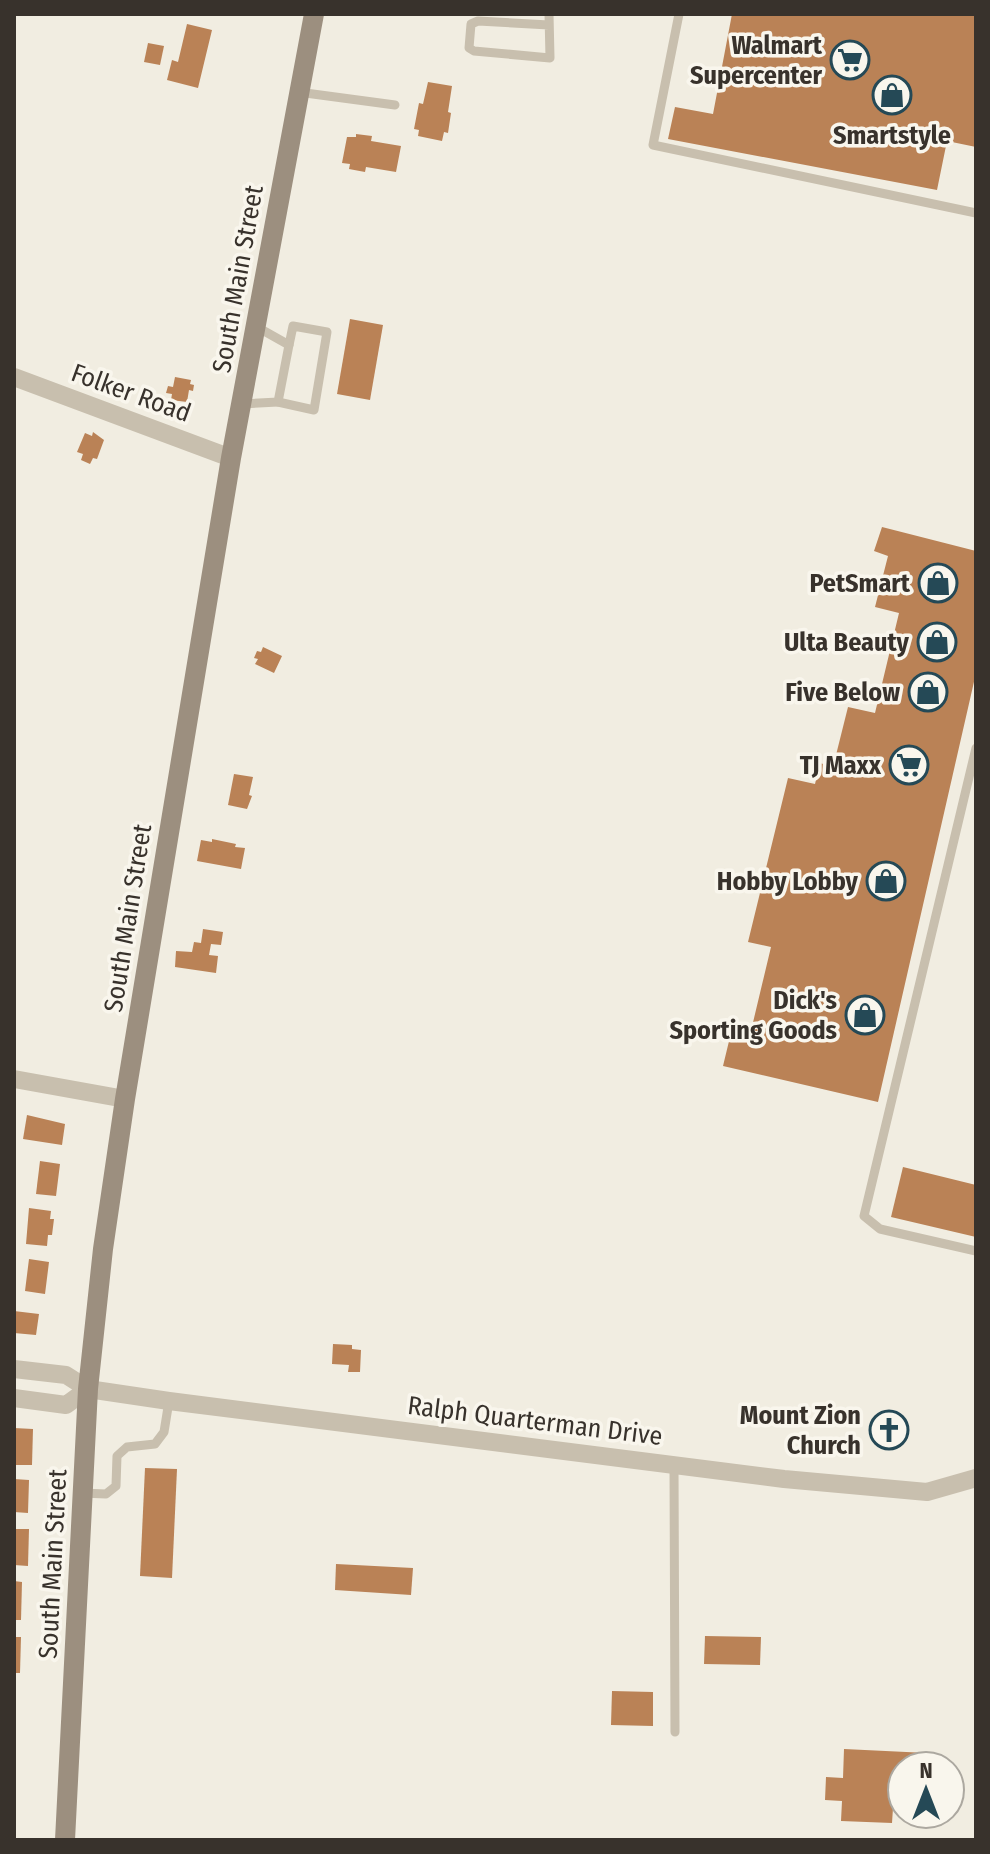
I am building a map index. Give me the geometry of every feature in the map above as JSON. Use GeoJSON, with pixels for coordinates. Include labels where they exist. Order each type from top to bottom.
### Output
{"type":"FeatureCollection","features":[{"type":"Feature","properties":{"kind":"street","name":"South Main Street"},"geometry":{"type":"LineString","coordinates":[[65,1840],[88,1389],[103,1249],[231,458],[314,14]]}},
{"type":"Feature","properties":{"kind":"street","name":"Folker Road"},"geometry":{"type":"LineString","coordinates":[[14,377],[231,458]]}},
{"type":"Feature","properties":{"kind":"street"},"geometry":{"type":"LineString","coordinates":[[14,1079],[125,1099]]}},
{"type":"Feature","properties":{"kind":"street","name":"Ralph Quarterman Drive"},"geometry":{"type":"LineString","coordinates":[[14,1369],[66,1375],[88,1389],[169,1401],[784,1479],[927,1492],[976,1478]]}},
{"type":"Feature","properties":{"kind":"street"},"geometry":{"type":"LineString","coordinates":[[14,1398],[66,1405],[88,1389]]}},
{"type":"Feature","properties":{"kind":"lane"},"geometry":{"type":"LineString","coordinates":[[549,14],[550,58],[469,48],[469,30],[471,24],[478,21],[549,25]]}},
{"type":"Feature","properties":{"kind":"lane"},"geometry":{"type":"LineString","coordinates":[[679,14],[653,145],[976,213]]}},
{"type":"Feature","properties":{"kind":"lane"},"geometry":{"type":"LineString","coordinates":[[298,92],[395,105]]}},
{"type":"Feature","properties":{"kind":"lane"},"geometry":{"type":"LineString","coordinates":[[242,404],[278,402],[314,410],[314,377],[327,332],[293,326],[288,372],[278,402]]}},
{"type":"Feature","properties":{"kind":"lane"},"geometry":{"type":"LineString","coordinates":[[257,327],[289,345]]}},
{"type":"Feature","properties":{"kind":"lane"},"geometry":{"type":"LineString","coordinates":[[976,748],[864,1216],[880,1229],[976,1251]]}},
{"type":"Feature","properties":{"kind":"lane"},"geometry":{"type":"LineString","coordinates":[[82,1493],[106,1494],[116,1486],[117,1456],[127,1447],[155,1444],[164,1432],[169,1401]]}},
{"type":"Feature","properties":{"kind":"lane"},"geometry":{"type":"LineString","coordinates":[[674,1464],[675,1732]]}},
{"type":"Feature","properties":{"kind":"building","name":"Walmart Supercenter"},"geometry":{"type":"Polygon","coordinates":[[[732,14],[976,14],[976,147],[947,141],[937,190],[668,139],[675,107],[713,114],[732,14]]]}},
{"type":"Feature","properties":{"kind":"building"},"geometry":{"type":"Polygon","coordinates":[[[187,24],[212,30],[198,88],[167,80],[172,60],[178,62],[187,24]]]}},
{"type":"Feature","properties":{"kind":"building"},"geometry":{"type":"Polygon","coordinates":[[[148,43],[164,46],[160,65],[144,62],[148,43]]]}},
{"type":"Feature","properties":{"kind":"building"},"geometry":{"type":"Polygon","coordinates":[[[428,82],[452,86],[448,133],[444,132],[442,141],[418,136],[419,130],[414,129],[419,103],[423,104],[428,82]]]}},
{"type":"Feature","properties":{"kind":"building"},"geometry":{"type":"Polygon","coordinates":[[[356,134],[372,136],[371,141],[401,146],[396,172],[366,167],[365,172],[349,169],[350,164],[342,163],[347,137],[356,137],[356,134]]]}},
{"type":"Feature","properties":{"kind":"building"},"geometry":{"type":"Polygon","coordinates":[[[350,319],[383,325],[370,400],[337,394],[350,319]]]}},
{"type":"Feature","properties":{"kind":"building"},"geometry":{"type":"Polygon","coordinates":[[[175,377],[191,380],[190,384],[194,385],[193,391],[189,390],[187,402],[171,400],[172,394],[166,393],[168,386],[173,387],[175,377]]]}},
{"type":"Feature","properties":{"kind":"building"},"geometry":{"type":"Polygon","coordinates":[[[93,432],[104,440],[97,459],[93,458],[90,464],[81,460],[83,454],[77,452],[85,433],[92,436],[93,432]]]}},
{"type":"Feature","properties":{"kind":"building"},"geometry":{"type":"Polygon","coordinates":[[[882,527],[976,551],[976,673],[878,1102],[723,1066],[730,1037],[750,1035],[771,947],[748,942],[788,778],[815,784],[820,763],[833,767],[848,707],[875,713],[899,613],[875,607],[888,556],[874,551],[882,527]]]}},
{"type":"Feature","properties":{"kind":"building"},"geometry":{"type":"Polygon","coordinates":[[[263,647],[282,656],[274,673],[255,664],[257,651],[261,652],[263,647]]]}},
{"type":"Feature","properties":{"kind":"building"},"geometry":{"type":"Polygon","coordinates":[[[234,774],[253,777],[249,795],[252,796],[247,809],[228,805],[234,774]]]}},
{"type":"Feature","properties":{"kind":"building"},"geometry":{"type":"Polygon","coordinates":[[[212,839],[245,848],[241,869],[197,861],[201,840],[212,842],[212,839]]]}},
{"type":"Feature","properties":{"kind":"building"},"geometry":{"type":"Polygon","coordinates":[[[203,929],[223,932],[221,945],[211,944],[209,955],[218,956],[216,973],[175,967],[176,951],[192,952],[194,942],[201,943],[203,929]]]}},
{"type":"Feature","properties":{"kind":"building"},"geometry":{"type":"Polygon","coordinates":[[[27,1115],[65,1124],[62,1145],[23,1139],[27,1115]]]}},
{"type":"Feature","properties":{"kind":"building"},"geometry":{"type":"Polygon","coordinates":[[[40,1161],[60,1164],[56,1196],[36,1194],[40,1161]]]}},
{"type":"Feature","properties":{"kind":"building"},"geometry":{"type":"Polygon","coordinates":[[[903,1167],[976,1185],[976,1237],[891,1217],[903,1167]]]}},
{"type":"Feature","properties":{"kind":"building"},"geometry":{"type":"Polygon","coordinates":[[[29,1208],[51,1211],[50,1219],[54,1219],[47,1246],[26,1244],[29,1208]]]}},
{"type":"Feature","properties":{"kind":"building"},"geometry":{"type":"Polygon","coordinates":[[[29,1259],[49,1262],[45,1294],[25,1291],[29,1259]]]}},
{"type":"Feature","properties":{"kind":"building"},"geometry":{"type":"Polygon","coordinates":[[[14,1311],[39,1314],[36,1335],[14,1333],[14,1311]]]}},
{"type":"Feature","properties":{"kind":"building"},"geometry":{"type":"Polygon","coordinates":[[[333,1344],[352,1345],[352,1349],[361,1350],[360,1372],[348,1372],[349,1365],[332,1364],[333,1344]]]}},
{"type":"Feature","properties":{"kind":"building"},"geometry":{"type":"Polygon","coordinates":[[[14,1428],[33,1429],[32,1465],[14,1465],[14,1428]]]}},
{"type":"Feature","properties":{"kind":"building"},"geometry":{"type":"Polygon","coordinates":[[[145,1468],[177,1469],[172,1578],[140,1576],[145,1468]]]}},
{"type":"Feature","properties":{"kind":"building"},"geometry":{"type":"Polygon","coordinates":[[[14,1479],[29,1480],[28,1513],[14,1512],[14,1479]]]}},
{"type":"Feature","properties":{"kind":"building"},"geometry":{"type":"Polygon","coordinates":[[[14,1529],[29,1529],[28,1566],[14,1565],[14,1529]]]}},
{"type":"Feature","properties":{"kind":"building"},"geometry":{"type":"Polygon","coordinates":[[[336,1564],[413,1568],[411,1595],[335,1590],[336,1564]]]}},
{"type":"Feature","properties":{"kind":"building"},"geometry":{"type":"Polygon","coordinates":[[[14,1581],[22,1582],[21,1620],[14,1620],[14,1581]]]}},
{"type":"Feature","properties":{"kind":"building"},"geometry":{"type":"Polygon","coordinates":[[[705,1636],[761,1637],[760,1665],[704,1664],[705,1636]]]}},
{"type":"Feature","properties":{"kind":"building"},"geometry":{"type":"Polygon","coordinates":[[[14,1637],[21,1637],[20,1673],[14,1673],[14,1637]]]}},
{"type":"Feature","properties":{"kind":"building"},"geometry":{"type":"Polygon","coordinates":[[[612,1691],[653,1692],[653,1726],[611,1725],[612,1691]]]}},
{"type":"Feature","properties":{"kind":"building"},"geometry":{"type":"Polygon","coordinates":[[[844,1749],[886,1751],[886,1823],[841,1821],[842,1801],[825,1800],[826,1777],[843,1778],[844,1749]]]}},
{"type":"Feature","properties":{"kind":"place","name":"Walmart Supercenter"},"geometry":{"type":"Point","coordinates":[850,60]}},
{"type":"Feature","properties":{"kind":"place","name":"Smartstyle"},"geometry":{"type":"Point","coordinates":[892,95]}},
{"type":"Feature","properties":{"kind":"place","name":"PetSmart"},"geometry":{"type":"Point","coordinates":[938,583]}},
{"type":"Feature","properties":{"kind":"place","name":"Ulta Beauty"},"geometry":{"type":"Point","coordinates":[937,642]}},
{"type":"Feature","properties":{"kind":"place","name":"Five Below"},"geometry":{"type":"Point","coordinates":[928,692]}},
{"type":"Feature","properties":{"kind":"place","name":"TJ Maxx"},"geometry":{"type":"Point","coordinates":[909,765]}},
{"type":"Feature","properties":{"kind":"place","name":"Hobby Lobby"},"geometry":{"type":"Point","coordinates":[886,881]}},
{"type":"Feature","properties":{"kind":"place","name":"Dick's Sporting Goods"},"geometry":{"type":"Point","coordinates":[865,1015]}},
{"type":"Feature","properties":{"kind":"place","name":"Mount Zion Church"},"geometry":{"type":"Point","coordinates":[889,1430]}}]}
